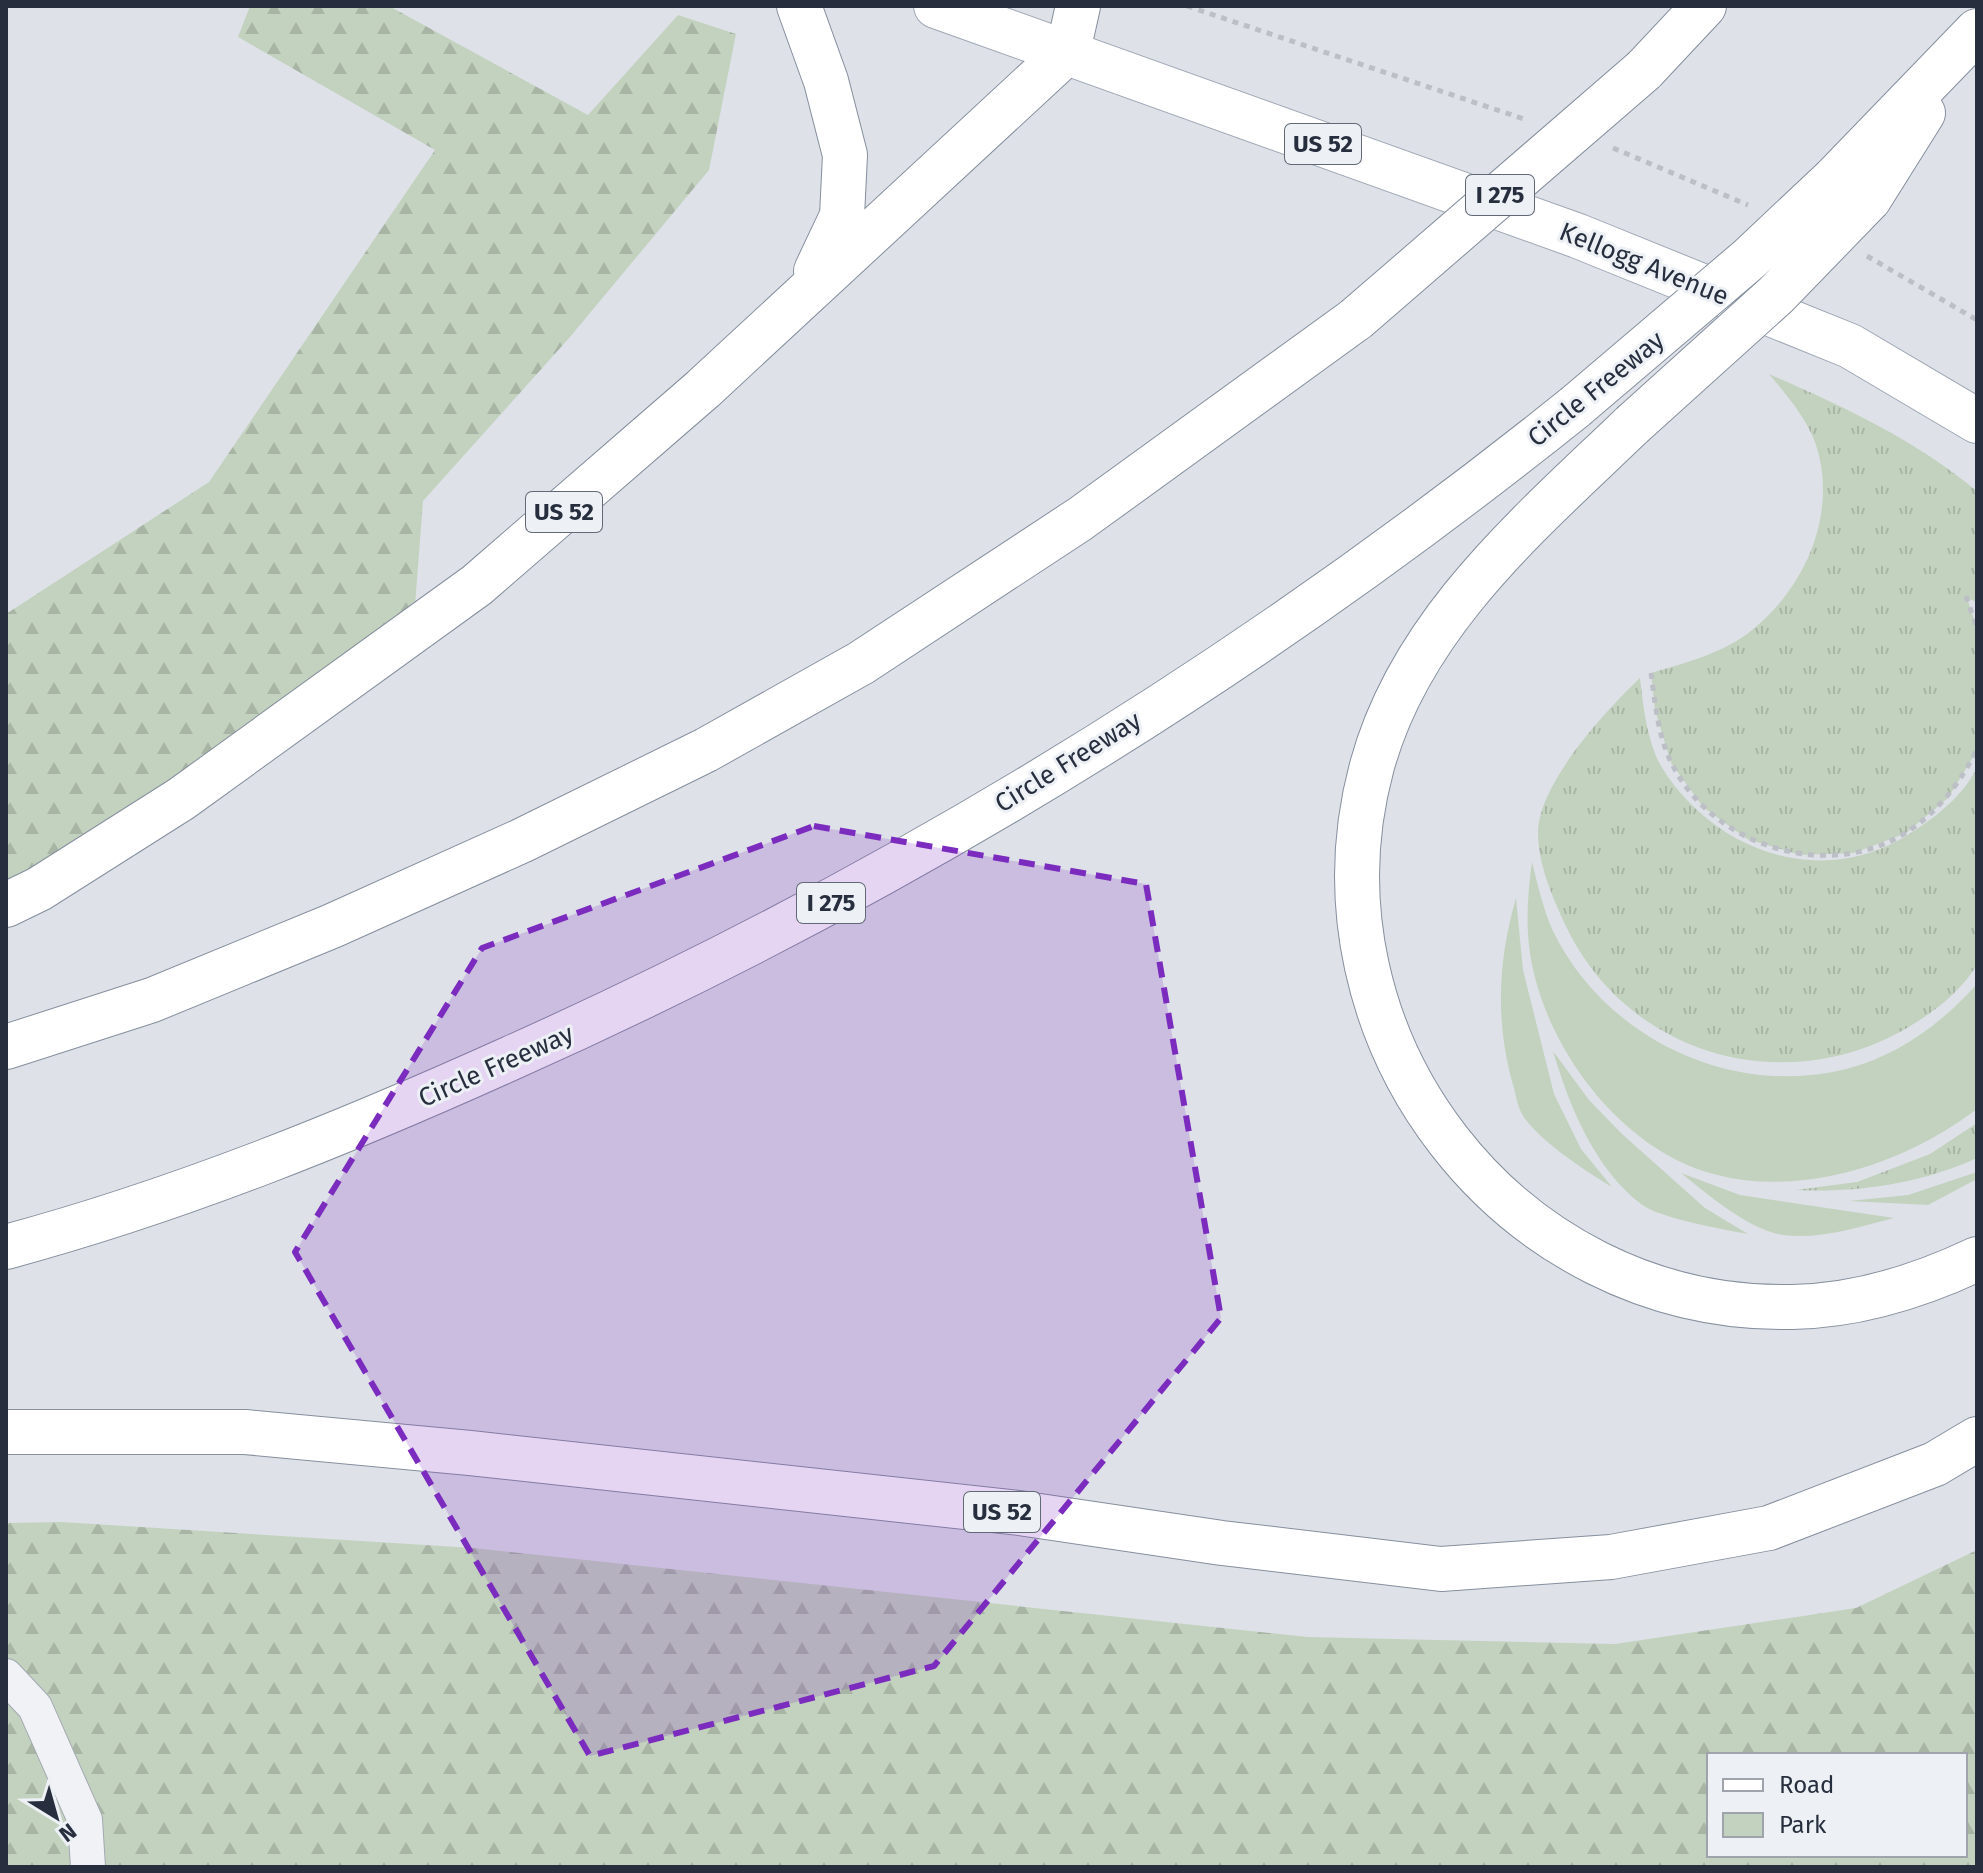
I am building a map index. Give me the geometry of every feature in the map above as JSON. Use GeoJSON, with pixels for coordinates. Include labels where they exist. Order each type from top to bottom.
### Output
{"type":"FeatureCollection","features":[{"type":"Feature","properties":{"kind":"main road"},"geometry":{"type":"LineString","coordinates":[[799,6],[826,81],[845,155],[842,216],[808,289]]}},
{"type":"Feature","properties":{"kind":"main road","name":"Kellogg Avenue"},"geometry":{"type":"LineString","coordinates":[[936,6],[1578,236],[1836,340],[1931,390],[1977,421]]}},
{"type":"Feature","properties":{"kind":"main road"},"geometry":{"type":"LineString","coordinates":[[1068,51],[1078,6]]}},
{"type":"Feature","properties":{"kind":"main road","name":"I 275"},"geometry":{"type":"LineString","coordinates":[[6,1047],[152,1000],[332,926],[521,841],[706,750],[861,663],[1080,519],[1356,319],[1644,70],[1704,6]]}},
{"type":"Feature","properties":{"kind":"main road","name":"Circle Freeway"},"geometry":{"type":"LineString","coordinates":[[6,1247],[105,1220],[372,1121],[624,1008],[839,899],[1052,775],[1262,638],[1466,494],[1575,407],[1749,259],[1852,189],[1972,37]]}},
{"type":"Feature","properties":{"kind":"main road","name":"US 52"},"geometry":{"type":"LineString","coordinates":[[6,905],[39,889],[181,799],[477,585],[692,400],[808,289],[1068,51]]}},
{"type":"Feature","properties":{"kind":"main road"},"geometry":{"type":"LineString","coordinates":[[1852,189],[1776,295],[1632,425],[1478,576],[1421,652],[1390,716],[1369,781],[1362,823],[1360,880],[1363,939],[1382,1023],[1435,1121],[1472,1172],[1504,1204],[1546,1235],[1646,1282],[1703,1297],[1791,1307],[1842,1302],[1893,1290],[1938,1277],[1977,1259]]}},
{"type":"Feature","properties":{"kind":"main road","name":"US 52"},"geometry":{"type":"LineString","coordinates":[[6,1432],[245,1432],[1019,1513],[1222,1543],[1441,1569],[1611,1557],[1769,1528],[1935,1464],[1977,1439]]}},
{"type":"Feature","properties":{"kind":"street"},"geometry":{"type":"LineString","coordinates":[[6,1676],[35,1707],[85,1820],[88,1867]]}},
{"type":"Feature","properties":{"kind":"path"},"geometry":{"type":"LineString","coordinates":[[1870,257],[1977,320]]}},
{"type":"Feature","properties":{"kind":"path"},"geometry":{"type":"LineString","coordinates":[[1966,596],[1977,628]]}},
{"type":"Feature","properties":{"kind":"path"},"geometry":{"type":"LineString","coordinates":[[1651,673],[1655,710],[1671,763],[1703,807],[1747,839],[1800,855],[1854,853],[1906,833],[1948,798],[1977,749]]}},
{"type":"Feature","properties":{"kind":"highlighted area"},"geometry":{"type":"Polygon","coordinates":[[[814,826],[1146,884],[1221,1318],[934,1666],[590,1756],[295,1252],[482,948],[814,826]]]}},
{"type":"Feature","properties":{"kind":"green space"},"geometry":{"type":"Polygon","coordinates":[[[250,6],[389,6],[588,115],[678,15],[736,34],[709,170],[570,337],[423,501],[413,632],[6,905],[6,614],[209,482],[435,150],[238,37],[250,6]]]}},
{"type":"Feature","properties":{"kind":"green space"},"geometry":{"type":"Polygon","coordinates":[[[1769,374],[1877,425],[1928,455],[1977,491],[1977,602],[1967,598],[1977,628],[1977,751],[1948,798],[1906,833],[1854,853],[1800,855],[1747,839],[1703,807],[1671,763],[1655,710],[1651,673],[1717,651],[1752,630],[1788,592],[1812,546],[1820,522],[1823,496],[1822,470],[1816,445],[1802,417],[1769,374]]]}},
{"type":"Feature","properties":{"kind":"green space"},"geometry":{"type":"Polygon","coordinates":[[[1640,678],[1645,718],[1653,747],[1674,785],[1696,809],[1720,828],[1773,854],[1830,860],[1859,856],[1887,846],[1941,811],[1965,787],[1977,767],[1977,965],[1952,995],[1900,1032],[1852,1052],[1802,1061],[1753,1061],[1706,1050],[1662,1030],[1622,1002],[1589,965],[1563,920],[1543,867],[1538,833],[1541,814],[1561,771],[1593,728],[1640,678]]]}},
{"type":"Feature","properties":{"kind":"green space"},"geometry":{"type":"Polygon","coordinates":[[[1532,862],[1553,931],[1576,969],[1605,1002],[1638,1029],[1676,1051],[1716,1066],[1759,1075],[1803,1076],[1846,1069],[1883,1056],[1918,1036],[1949,1012],[1977,984],[1977,1109],[1916,1147],[1847,1172],[1811,1179],[1775,1182],[1738,1179],[1703,1171],[1670,1157],[1639,1136],[1611,1111],[1586,1082],[1548,1016],[1536,981],[1529,946],[1528,904],[1532,862]]]}},
{"type":"Feature","properties":{"kind":"green space"},"geometry":{"type":"Polygon","coordinates":[[[1516,898],[1523,970],[1554,1094],[1581,1149],[1612,1187],[1538,1134],[1519,1107],[1507,1061],[1501,1014],[1505,944],[1516,898]]]}},
{"type":"Feature","properties":{"kind":"green space"},"geometry":{"type":"Polygon","coordinates":[[[1553,1051],[1589,1100],[1622,1134],[1705,1208],[1748,1234],[1662,1214],[1641,1204],[1624,1189],[1585,1134],[1553,1051]]]}},
{"type":"Feature","properties":{"kind":"green space"},"geometry":{"type":"Polygon","coordinates":[[[1977,1123],[1977,1158],[1955,1167],[1888,1185],[1842,1190],[1795,1190],[1857,1182],[1930,1154],[1977,1123]]]}},
{"type":"Feature","properties":{"kind":"green space"},"geometry":{"type":"Polygon","coordinates":[[[1977,1172],[1977,1179],[1928,1205],[1849,1201],[1908,1195],[1977,1172]]]}},
{"type":"Feature","properties":{"kind":"green space"},"geometry":{"type":"Polygon","coordinates":[[[1681,1173],[1740,1195],[1894,1218],[1825,1234],[1783,1235],[1743,1219],[1681,1173]]]}},
{"type":"Feature","properties":{"kind":"green space"},"geometry":{"type":"Polygon","coordinates":[[[62,1522],[473,1548],[1308,1637],[1615,1644],[1856,1608],[1977,1550],[1977,1867],[6,1867],[6,1523],[62,1522]]]}}]}
